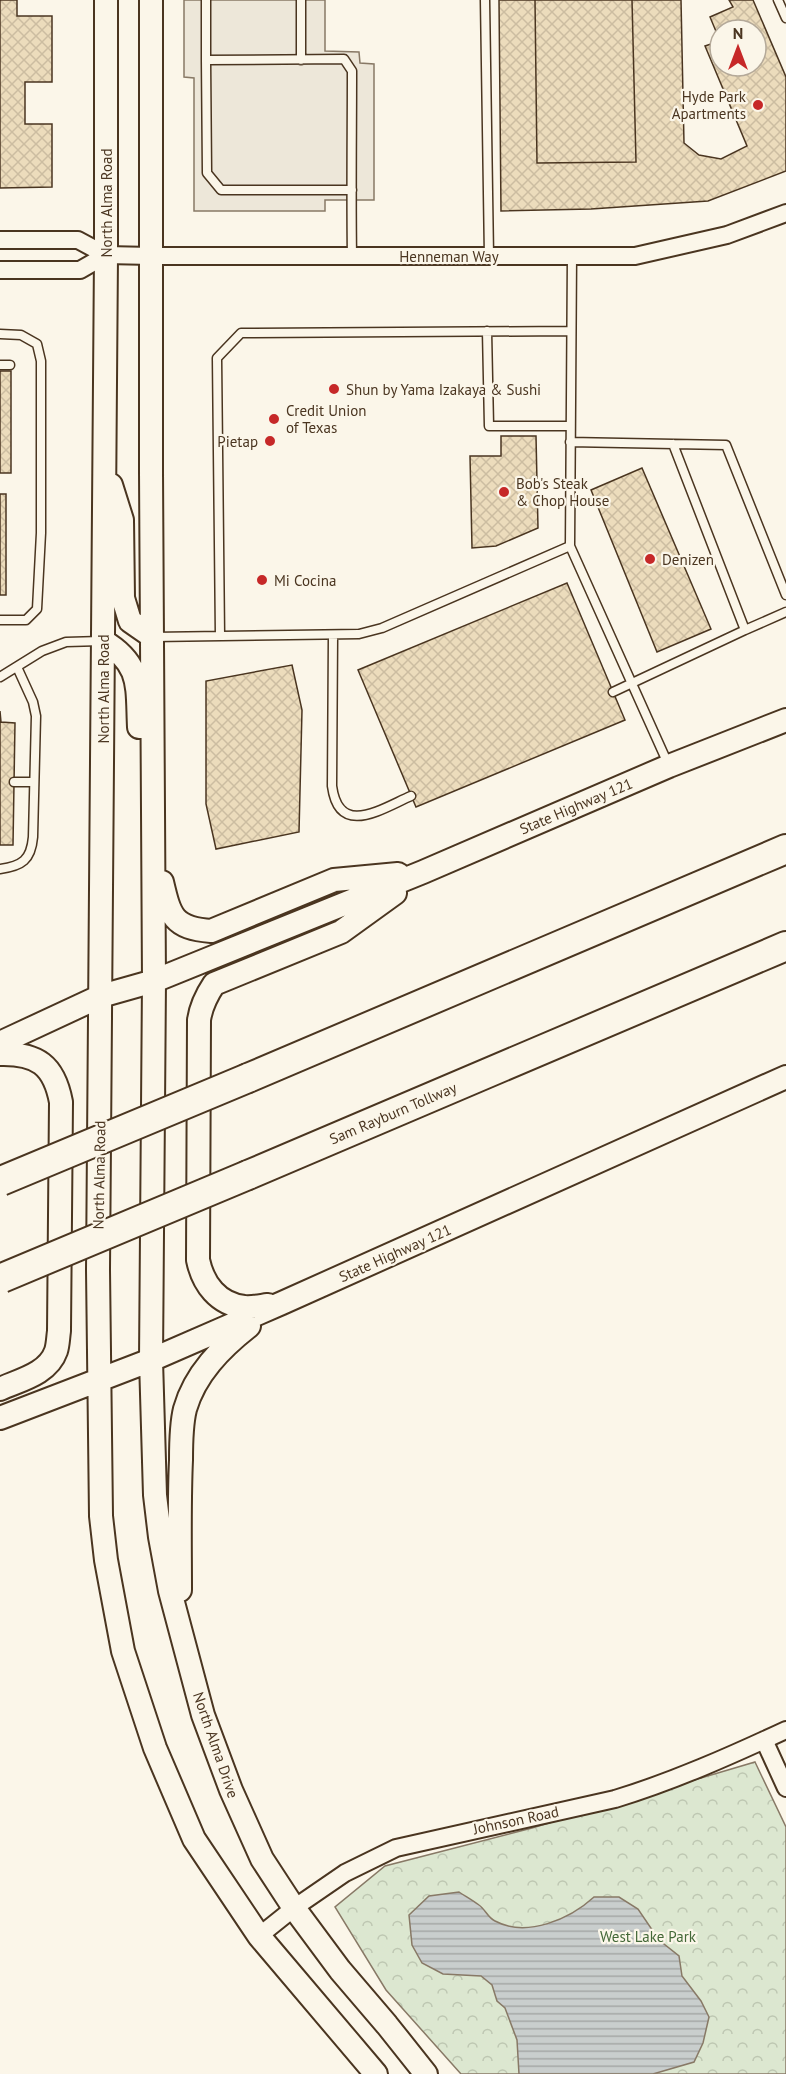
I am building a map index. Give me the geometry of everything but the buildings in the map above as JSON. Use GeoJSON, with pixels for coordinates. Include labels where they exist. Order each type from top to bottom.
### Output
{"type":"FeatureCollection","features":[{"type":"Feature","properties":{"kind":"highway"},"geometry":{"type":"LineString","coordinates":[[0,1181],[786,849]]}},
{"type":"Feature","properties":{"kind":"highway","name":"Sam Rayburn Tollway"},"geometry":{"type":"LineString","coordinates":[[1,1279],[786,946]]}},
{"type":"Feature","properties":{"kind":"main road","name":"North Alma Road"},"geometry":{"type":"LineString","coordinates":[[100,1378],[98,1270],[106,0]]}},
{"type":"Feature","properties":{"kind":"main road"},"geometry":{"type":"LineString","coordinates":[[151,0],[154,850],[151,1360]]}},
{"type":"Feature","properties":{"kind":"main road"},"geometry":{"type":"LineString","coordinates":[[104,466],[122,520],[123,598],[130,621],[153,637]]}},
{"type":"Feature","properties":{"kind":"main road"},"geometry":{"type":"LineString","coordinates":[[103,641],[128,660],[133,669],[139,731],[143,744],[153,753]]}},
{"type":"Feature","properties":{"kind":"main road","name":"State Highway 121"},"geometry":{"type":"LineString","coordinates":[[0,1043],[101,996],[154,981],[423,872],[669,766],[786,720]]}},
{"type":"Feature","properties":{"kind":"main road"},"geometry":{"type":"LineString","coordinates":[[154,850],[168,909],[178,921],[192,930],[211,931],[334,880],[423,872]]}},
{"type":"Feature","properties":{"kind":"main road"},"geometry":{"type":"LineString","coordinates":[[282,1303],[245,1307],[230,1303],[220,1299],[211,1291],[200,1271],[198,1236],[199,1020],[201,1008],[205,996],[214,984],[341,932],[423,872]]}},
{"type":"Feature","properties":{"kind":"main road"},"geometry":{"type":"LineString","coordinates":[[0,1054],[18,1054],[41,1062],[58,1084],[61,1102],[56,1350],[48,1365],[35,1374],[0,1389]]}},
{"type":"Feature","properties":{"kind":"main road","name":"State Highway 121"},"geometry":{"type":"LineString","coordinates":[[0,1418],[151,1360],[786,1077]]}},
{"type":"Feature","properties":{"kind":"main road"},"geometry":{"type":"LineString","coordinates":[[181,1630],[179,1492],[185,1410],[202,1375],[222,1348],[249,1325],[282,1303]]}},
{"type":"Feature","properties":{"kind":"main road","name":"North Alma Drive"},"geometry":{"type":"LineString","coordinates":[[151,1360],[155,1495],[160,1537],[203,1715],[231,1790],[262,1859],[294,1908],[340,1970],[426,2074]]}},
{"type":"Feature","properties":{"kind":"main road"},"geometry":{"type":"LineString","coordinates":[[100,1378],[101,1516],[105,1560],[123,1651],[155,1748],[194,1839],[259,1936],[375,2074]]}},
{"type":"Feature","properties":{"kind":"street","name":"Henneman Way"},"geometry":{"type":"LineString","coordinates":[[0,240],[78,240],[106,255],[635,256],[727,235],[786,213]]}},
{"type":"Feature","properties":{"kind":"street"},"geometry":{"type":"LineString","coordinates":[[0,270],[80,270],[106,255]]}},
{"type":"Feature","properties":{"kind":"street","name":"Johnson Road"},"geometry":{"type":"LineString","coordinates":[[259,1936],[294,1908],[345,1873],[396,1848],[615,1799],[673,1780],[786,1730]]}},
{"type":"Feature","properties":{"kind":"street"},"geometry":{"type":"LineString","coordinates":[[764,1740],[786,1788]]}},
{"type":"Feature","properties":{"kind":"lane"},"geometry":{"type":"LineString","coordinates":[[206,0],[207,173],[221,189],[352,190]]}},
{"type":"Feature","properties":{"kind":"lane"},"geometry":{"type":"LineString","coordinates":[[301,0],[301,60]]}},
{"type":"Feature","properties":{"kind":"lane"},"geometry":{"type":"LineString","coordinates":[[485,0],[489,256]]}},
{"type":"Feature","properties":{"kind":"lane"},"geometry":{"type":"LineString","coordinates":[[778,0],[786,18]]}},
{"type":"Feature","properties":{"kind":"lane"},"geometry":{"type":"LineString","coordinates":[[206,60],[344,59],[352,71],[352,256]]}},
{"type":"Feature","properties":{"kind":"lane"},"geometry":{"type":"LineString","coordinates":[[572,255],[570,546],[669,766]]}},
{"type":"Feature","properties":{"kind":"lane"},"geometry":{"type":"LineString","coordinates":[[487,331],[489,426],[570,426]]}},
{"type":"Feature","properties":{"kind":"lane"},"geometry":{"type":"LineString","coordinates":[[220,636],[217,358],[241,333],[570,331]]}},
{"type":"Feature","properties":{"kind":"lane"},"geometry":{"type":"LineString","coordinates":[[0,334],[21,334],[37,344],[40,361],[40,533],[37,609],[26,620],[0,620]]}},
{"type":"Feature","properties":{"kind":"lane"},"geometry":{"type":"LineString","coordinates":[[570,442],[726,445],[786,595]]}},
{"type":"Feature","properties":{"kind":"lane"},"geometry":{"type":"LineString","coordinates":[[674,444],[745,630]]}},
{"type":"Feature","properties":{"kind":"lane"},"geometry":{"type":"LineString","coordinates":[[153,637],[359,634],[382,628],[570,546]]}},
{"type":"Feature","properties":{"kind":"lane"},"geometry":{"type":"LineString","coordinates":[[613,692],[786,612]]}},
{"type":"Feature","properties":{"kind":"lane"},"geometry":{"type":"LineString","coordinates":[[333,636],[332,786],[338,807],[345,813],[359,816],[411,796]]}},
{"type":"Feature","properties":{"kind":"lane"},"geometry":{"type":"LineString","coordinates":[[0,677],[42,651],[66,642],[103,641]]}},
{"type":"Feature","properties":{"kind":"lane"},"geometry":{"type":"LineString","coordinates":[[0,869],[15,867],[26,860],[32,849],[36,716],[33,702],[17,667]]}},
{"type":"Feature","properties":{"kind":"lane"},"geometry":{"type":"LineString","coordinates":[[14,782],[34,782]]}},
{"type":"Feature","properties":{"kind":"green space","name":"West Lake Park"},"geometry":{"type":"Polygon","coordinates":[[[755,1762],[786,1827],[786,2074],[461,2074],[386,1990],[335,1907],[385,1866],[532,1828],[755,1762]]]}},
{"type":"Feature","properties":{"kind":"shaded area"},"geometry":{"type":"Polygon","coordinates":[[[184,0],[325,0],[325,51],[359,52],[360,63],[374,64],[374,200],[325,200],[325,211],[194,211],[194,78],[184,77],[184,0]]]}},
{"type":"Feature","properties":{"kind":"shaded area"},"geometry":{"type":"Polygon","coordinates":[[[459,1892],[481,1907],[493,1920],[507,1926],[521,1928],[548,1924],[561,1919],[594,1897],[619,1897],[638,1909],[659,1940],[679,1956],[682,1976],[701,2001],[709,2017],[703,2043],[694,2062],[653,2074],[519,2074],[517,2040],[505,2008],[497,2001],[492,1985],[481,1976],[443,1974],[422,1963],[412,1945],[409,1915],[429,1896],[459,1892]]]}},
{"type":"Feature","properties":{"kind":"place","name":"Hyde Park Apartments"},"geometry":{"type":"Point","coordinates":[758,105]}},
{"type":"Feature","properties":{"kind":"place","name":"Shun by Yama Izakaya & Sushi"},"geometry":{"type":"Point","coordinates":[334,389]}},
{"type":"Feature","properties":{"kind":"place","name":"Credit Union of Texas"},"geometry":{"type":"Point","coordinates":[274,419]}},
{"type":"Feature","properties":{"kind":"place","name":"Pietap"},"geometry":{"type":"Point","coordinates":[270,441]}},
{"type":"Feature","properties":{"kind":"place","name":"Bob's Steak & Chop House"},"geometry":{"type":"Point","coordinates":[504,492]}},
{"type":"Feature","properties":{"kind":"place","name":"Denizen"},"geometry":{"type":"Point","coordinates":[650,559]}},
{"type":"Feature","properties":{"kind":"place","name":"Mi Cocina"},"geometry":{"type":"Point","coordinates":[262,580]}}]}
